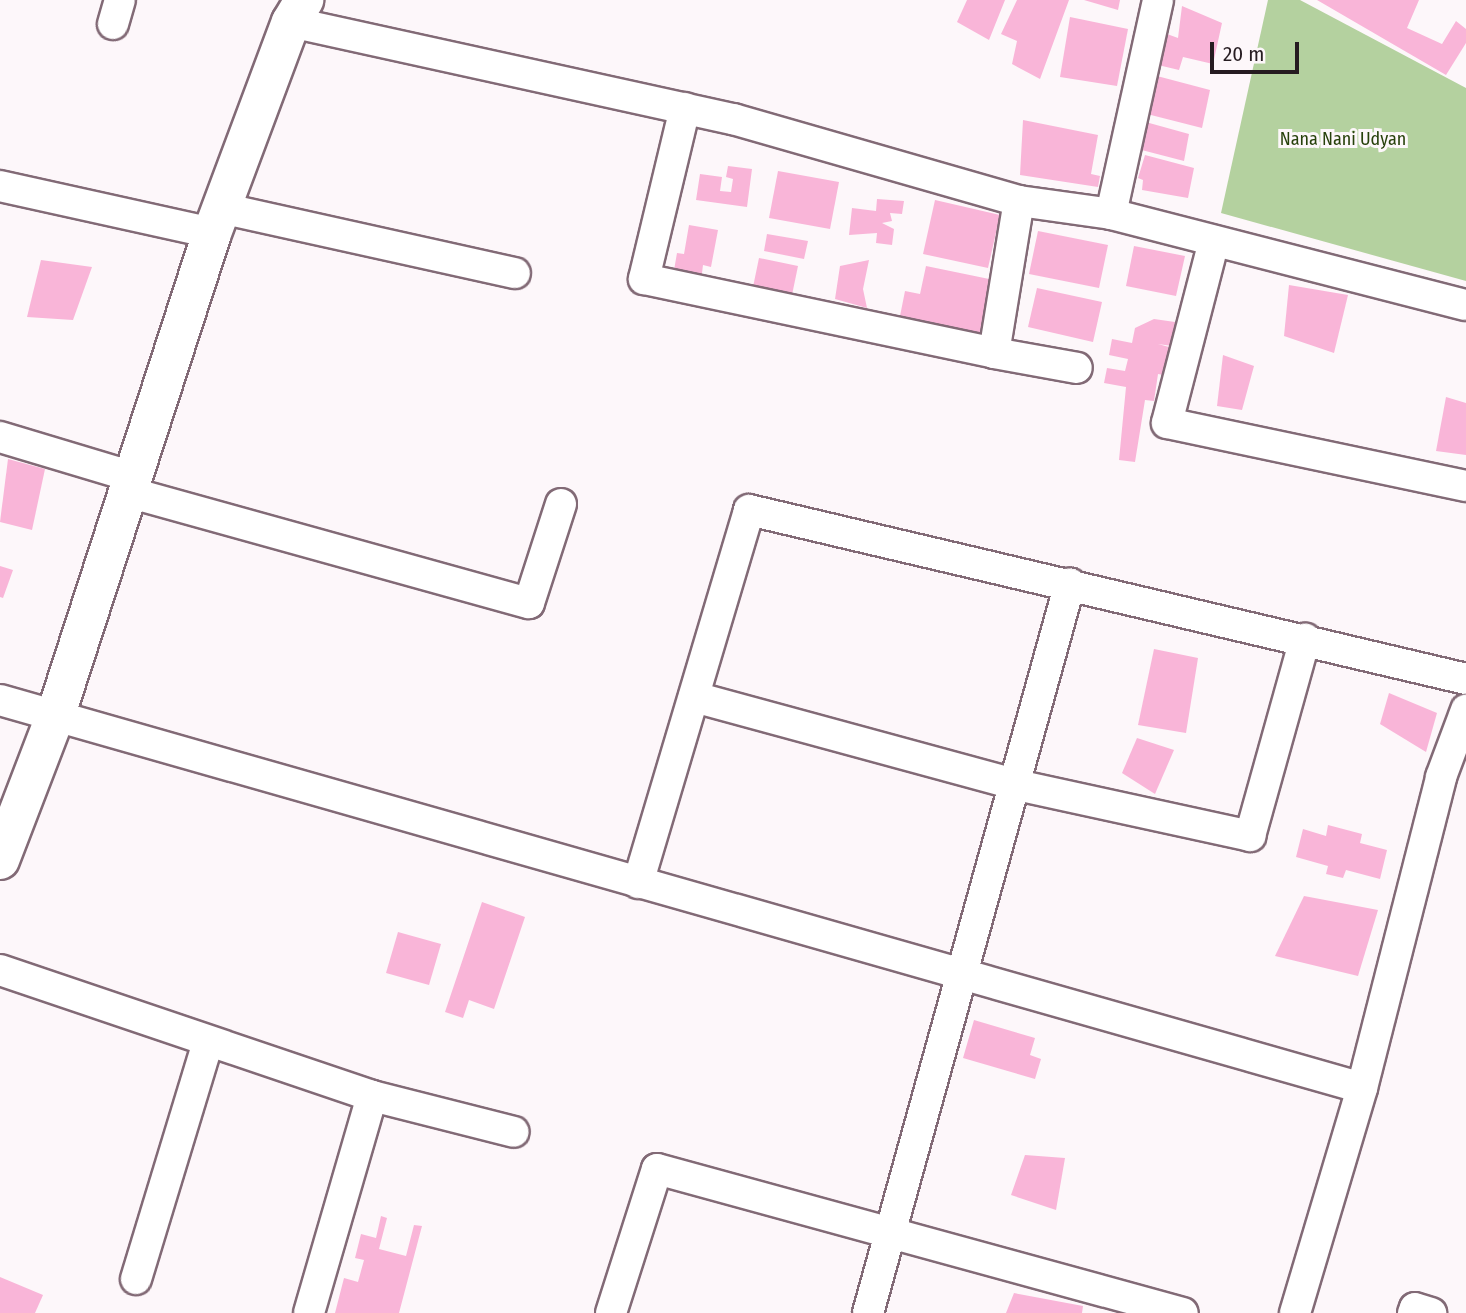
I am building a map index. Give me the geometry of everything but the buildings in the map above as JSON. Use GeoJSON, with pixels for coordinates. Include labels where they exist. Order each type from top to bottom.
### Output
{"type":"FeatureCollection","features":[{"type":"Feature","properties":{"kind":"street"},"geometry":{"type":"LineString","coordinates":[[1111,215],[1158,0]]}},
{"type":"Feature","properties":{"kind":"street"},"geometry":{"type":"LineString","coordinates":[[0,860],[55,717],[216,221],[298,11],[685,108],[1019,201],[1111,215],[1466,305]]}},
{"type":"Feature","properties":{"kind":"street"},"geometry":{"type":"LineString","coordinates":[[685,108],[644,279],[994,354],[1077,368]]}},
{"type":"Feature","properties":{"kind":"street"},"geometry":{"type":"LineString","coordinates":[[0,186],[515,273]]}},
{"type":"Feature","properties":{"kind":"street"},"geometry":{"type":"LineString","coordinates":[[994,354],[1019,201]]}},
{"type":"Feature","properties":{"kind":"street"},"geometry":{"type":"LineString","coordinates":[[1214,241],[1167,423],[1466,486]]}},
{"type":"Feature","properties":{"kind":"street"},"geometry":{"type":"LineString","coordinates":[[0,437],[130,485],[529,603],[561,504]]}},
{"type":"Feature","properties":{"kind":"street"},"geometry":{"type":"LineString","coordinates":[[638,883],[749,510],[1070,583],[1466,679]]}},
{"type":"Feature","properties":{"kind":"street"},"geometry":{"type":"LineString","coordinates":[[868,1313],[1070,583]]}},
{"type":"Feature","properties":{"kind":"street"},"geometry":{"type":"LineString","coordinates":[[694,697],[1015,782],[1250,836],[1305,639]]}},
{"type":"Feature","properties":{"kind":"street"},"geometry":{"type":"LineString","coordinates":[[0,700],[1362,1088]]}},
{"type":"Feature","properties":{"kind":"street"},"geometry":{"type":"LineString","coordinates":[[1296,1313],[1362,1088],[1441,777],[1466,710]]}},
{"type":"Feature","properties":{"kind":"street"},"geometry":{"type":"LineString","coordinates":[[0,970],[372,1096],[514,1132]]}},
{"type":"Feature","properties":{"kind":"street"},"geometry":{"type":"LineString","coordinates":[[136,1279],[208,1042]]}},
{"type":"Feature","properties":{"kind":"street"},"geometry":{"type":"LineString","coordinates":[[309,1313],[372,1096]]}},
{"type":"Feature","properties":{"kind":"street"},"geometry":{"type":"LineString","coordinates":[[611,1313],[657,1169],[890,1233],[1113,1304],[1182,1313]]}},
{"type":"Feature","properties":{"kind":"street"},"geometry":{"type":"LineString","coordinates":[[1413,1313],[1415,1308],[1431,1313]]}},
{"type":"Feature","properties":{"kind":"green space","name":"Nana Nani Udyan"},"geometry":{"type":"Polygon","coordinates":[[[1268,0],[1300,0],[1466,88],[1466,281],[1221,213],[1268,0]]]}}]}
